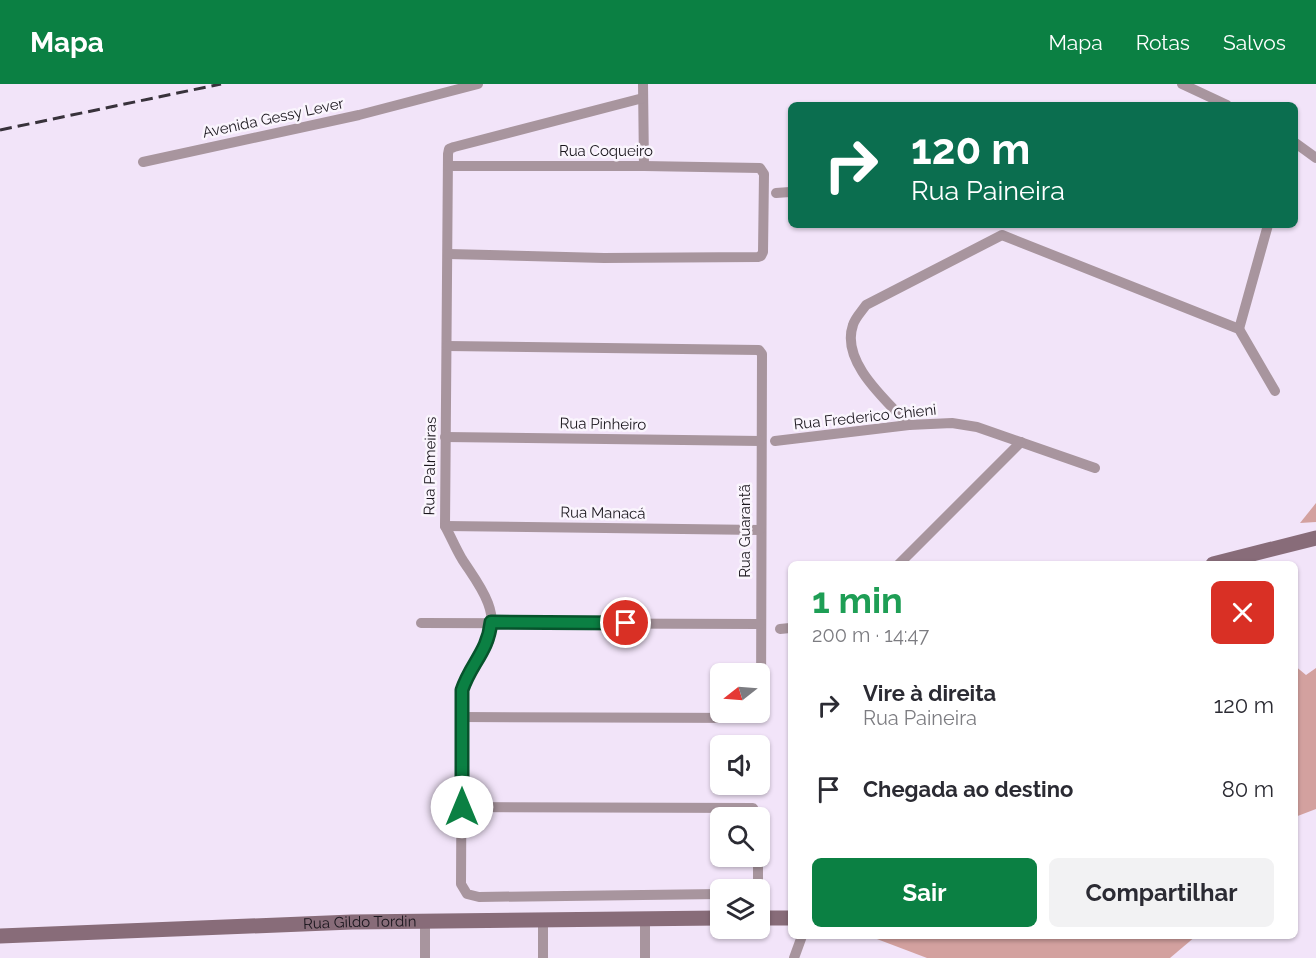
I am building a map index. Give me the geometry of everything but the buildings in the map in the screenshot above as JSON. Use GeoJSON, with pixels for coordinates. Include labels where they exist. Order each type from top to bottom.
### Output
{"type":"FeatureCollection","features":[{"type":"Feature","properties":{"kind":"main road"},"geometry":{"type":"LineString","coordinates":[[1226,561],[1316,538]]}},
{"type":"Feature","properties":{"kind":"main road","name":"Rua Gildo Tordin"},"geometry":{"type":"LineString","coordinates":[[0,936],[352,922],[710,918]]}},
{"type":"Feature","properties":{"kind":"main road"},"geometry":{"type":"LineString","coordinates":[[770,918],[788,918]]}},
{"type":"Feature","properties":{"kind":"street","name":"Avenida Gessy Lever"},"geometry":{"type":"LineString","coordinates":[[143,162],[338,120],[478,84]]}},
{"type":"Feature","properties":{"kind":"street"},"geometry":{"type":"LineString","coordinates":[[643,84],[644,166]]}},
{"type":"Feature","properties":{"kind":"street"},"geometry":{"type":"LineString","coordinates":[[1182,84],[1221,102]]}},
{"type":"Feature","properties":{"kind":"street","name":"Rua Palmeiras"},"geometry":{"type":"LineString","coordinates":[[643,98],[449,149],[445,526],[461,558],[487,597],[491,622],[490,639],[466,677],[462,690],[461,884],[467,894],[478,897],[710,894]]}},
{"type":"Feature","properties":{"kind":"street"},"geometry":{"type":"LineString","coordinates":[[1210,102],[1215,99]]}},
{"type":"Feature","properties":{"kind":"street"},"geometry":{"type":"LineString","coordinates":[[1298,146],[1316,158]]}},
{"type":"Feature","properties":{"kind":"street","name":"Rua Coqueiro"},"geometry":{"type":"LineString","coordinates":[[448,166],[644,166],[763,170],[764,196],[761,256],[604,258],[448,254]]}},
{"type":"Feature","properties":{"kind":"street"},"geometry":{"type":"LineString","coordinates":[[776,193],[788,192]]}},
{"type":"Feature","properties":{"kind":"street"},"geometry":{"type":"LineString","coordinates":[[1239,329],[1267,228]]}},
{"type":"Feature","properties":{"kind":"street"},"geometry":{"type":"LineString","coordinates":[[909,425],[855,363],[852,343],[853,325],[866,305],[1002,230],[1239,329],[1275,391]]}},
{"type":"Feature","properties":{"kind":"street","name":"Rua Guarantã"},"geometry":{"type":"LineString","coordinates":[[447,346],[761,351],[761,711],[755,718],[461,717]]}},
{"type":"Feature","properties":{"kind":"street","name":"Rua Frederico Chieni"},"geometry":{"type":"LineString","coordinates":[[775,441],[909,425],[952,423],[977,427],[1095,468]]}},
{"type":"Feature","properties":{"kind":"street","name":"Rua Pinheiro"},"geometry":{"type":"LineString","coordinates":[[445,437],[761,441]]}},
{"type":"Feature","properties":{"kind":"street"},"geometry":{"type":"LineString","coordinates":[[901,561],[1021,442]]}},
{"type":"Feature","properties":{"kind":"street","name":"Rua Manacá"},"geometry":{"type":"LineString","coordinates":[[445,526],[760,530]]}},
{"type":"Feature","properties":{"kind":"street"},"geometry":{"type":"LineString","coordinates":[[421,623],[760,624]]}},
{"type":"Feature","properties":{"kind":"street"},"geometry":{"type":"LineString","coordinates":[[462,807],[710,808]]}},
{"type":"Feature","properties":{"kind":"street"},"geometry":{"type":"LineString","coordinates":[[645,918],[645,958]]}},
{"type":"Feature","properties":{"kind":"street"},"geometry":{"type":"LineString","coordinates":[[543,920],[543,958]]}},
{"type":"Feature","properties":{"kind":"street"},"geometry":{"type":"LineString","coordinates":[[425,922],[425,958]]}},
{"type":"Feature","properties":{"kind":"street"},"geometry":{"type":"LineString","coordinates":[[794,958],[801,939]]}},
{"type":"Feature","properties":{"kind":"shaded area"},"geometry":{"type":"Polygon","coordinates":[[[1316,503],[1316,522],[1300,523],[1316,503]]]}},
{"type":"Feature","properties":{"kind":"shaded area"},"geometry":{"type":"Polygon","coordinates":[[[1298,668],[1306,675],[1316,668],[1316,809],[1298,816],[1298,668]]]}},
{"type":"Feature","properties":{"kind":"shaded area"},"geometry":{"type":"Polygon","coordinates":[[[877,939],[1192,939],[1170,958],[927,958],[877,939]]]}},
{"type":"Feature","properties":{"kind":"railway"},"geometry":{"type":"LineString","coordinates":[[0,130],[221,84]]}},
{"type":"Feature","properties":{"kind":"route"},"geometry":{"type":"LineString","coordinates":[[462,807],[462,690],[466,677],[490,639],[491,622],[626,623]]}}]}
